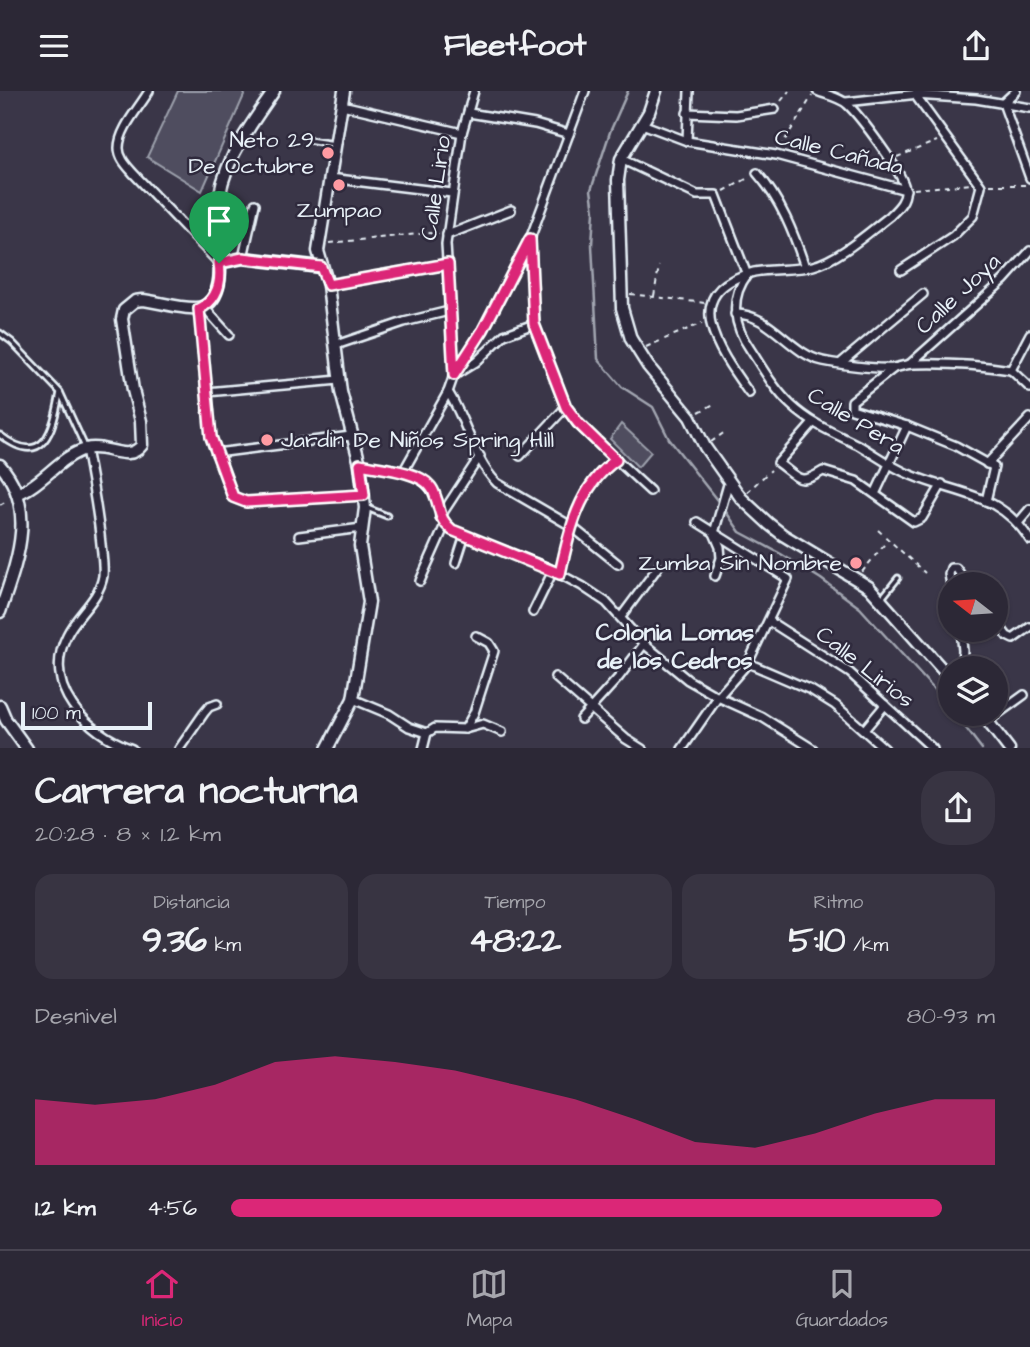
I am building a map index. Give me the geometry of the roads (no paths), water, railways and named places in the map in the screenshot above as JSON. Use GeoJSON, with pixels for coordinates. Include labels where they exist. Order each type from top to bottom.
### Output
{"type":"FeatureCollection","features":[{"type":"Feature","properties":{"kind":"street"},"geometry":{"type":"LineString","coordinates":[[149,91],[127,127],[119,150],[125,165],[219,263]]}},
{"type":"Feature","properties":{"kind":"street"},"geometry":{"type":"LineString","coordinates":[[201,308],[212,300],[218,290],[221,273],[218,207],[222,186],[235,149],[274,91]]}},
{"type":"Feature","properties":{"kind":"street"},"geometry":{"type":"LineString","coordinates":[[327,748],[353,699],[369,602],[361,557],[365,508],[360,464],[339,380],[328,285],[321,267],[318,244],[344,91]]}},
{"type":"Feature","properties":{"kind":"street","name":"Calle Lirio"},"geometry":{"type":"LineString","coordinates":[[454,375],[447,235],[462,133],[474,91]]}},
{"type":"Feature","properties":{"kind":"street"},"geometry":{"type":"LineString","coordinates":[[403,473],[530,239],[584,91]]}},
{"type":"Feature","properties":{"kind":"street"},"geometry":{"type":"LineString","coordinates":[[656,91],[642,124],[621,159],[618,180],[621,292],[625,323],[631,339],[648,366],[690,417],[705,447],[741,498],[783,535],[857,578],[881,598],[938,664]]}},
{"type":"Feature","properties":{"kind":"street"},"geometry":{"type":"LineString","coordinates":[[687,141],[689,91]]}},
{"type":"Feature","properties":{"kind":"street"},"geometry":{"type":"LineString","coordinates":[[816,91],[846,103],[919,93],[1030,108]]}},
{"type":"Feature","properties":{"kind":"street"},"geometry":{"type":"LineString","coordinates":[[1003,103],[1016,91]]}},
{"type":"Feature","properties":{"kind":"street"},"geometry":{"type":"LineString","coordinates":[[901,270],[953,236],[973,216],[981,185],[919,93]]}},
{"type":"Feature","properties":{"kind":"street"},"geometry":{"type":"LineString","coordinates":[[749,393],[711,330],[709,303],[728,283],[747,275],[824,262],[876,227],[899,207],[906,190],[890,160],[846,103]]}},
{"type":"Feature","properties":{"kind":"street"},"geometry":{"type":"LineString","coordinates":[[1003,103],[1030,178]]}},
{"type":"Feature","properties":{"kind":"street"},"geometry":{"type":"LineString","coordinates":[[342,105],[462,133]]}},
{"type":"Feature","properties":{"kind":"street"},"geometry":{"type":"LineString","coordinates":[[687,113],[736,115],[775,109]]}},
{"type":"Feature","properties":{"kind":"street"},"geometry":{"type":"LineString","coordinates":[[469,113],[535,124],[569,135]]}},
{"type":"Feature","properties":{"kind":"street","name":"Calle Cañada"},"geometry":{"type":"LineString","coordinates":[[642,124],[687,141],[776,155],[906,190]]}},
{"type":"Feature","properties":{"kind":"street"},"geometry":{"type":"LineString","coordinates":[[621,159],[697,195],[716,195],[747,275],[737,295],[735,314],[756,317],[813,358],[870,367],[961,364],[1011,370],[1030,388]]}},
{"type":"Feature","properties":{"kind":"street"},"geometry":{"type":"LineString","coordinates":[[757,173],[784,213],[805,267]]}},
{"type":"Feature","properties":{"kind":"street"},"geometry":{"type":"LineString","coordinates":[[330,178],[452,193]]}},
{"type":"Feature","properties":{"kind":"street"},"geometry":{"type":"LineString","coordinates":[[243,258],[255,204]]}},
{"type":"Feature","properties":{"kind":"street"},"geometry":{"type":"LineString","coordinates":[[447,235],[510,211]]}},
{"type":"Feature","properties":{"kind":"street"},"geometry":{"type":"LineString","coordinates":[[530,239],[534,324],[566,407],[578,423],[650,491]]}},
{"type":"Feature","properties":{"kind":"street","name":"Calle Joya"},"geometry":{"type":"LineString","coordinates":[[911,364],[1004,281],[1030,251]]}},
{"type":"Feature","properties":{"kind":"street"},"geometry":{"type":"LineString","coordinates":[[219,263],[243,258],[321,267]]}},
{"type":"Feature","properties":{"kind":"street"},"geometry":{"type":"LineString","coordinates":[[328,285],[448,264]]}},
{"type":"Feature","properties":{"kind":"street"},"geometry":{"type":"LineString","coordinates":[[842,362],[903,308],[923,294]]}},
{"type":"Feature","properties":{"kind":"street"},"geometry":{"type":"LineString","coordinates":[[17,494],[28,490],[72,455],[86,449],[98,447],[124,454],[134,452],[142,445],[141,421],[133,390],[122,319],[126,306],[142,300],[201,308],[229,335]]}},
{"type":"Feature","properties":{"kind":"street"},"geometry":{"type":"LineString","coordinates":[[201,308],[211,437],[230,493],[240,501],[364,495]]}},
{"type":"Feature","properties":{"kind":"street"},"geometry":{"type":"LineString","coordinates":[[336,345],[404,322],[449,311]]}},
{"type":"Feature","properties":{"kind":"street","name":"Calle Pera"},"geometry":{"type":"LineString","coordinates":[[735,314],[743,340],[766,375],[792,406],[813,423],[912,476],[942,484],[1008,512],[1030,540]]}},
{"type":"Feature","properties":{"kind":"street"},"geometry":{"type":"LineString","coordinates":[[454,375],[476,362],[504,335],[534,324]]}},
{"type":"Feature","properties":{"kind":"street"},"geometry":{"type":"LineString","coordinates":[[1011,370],[1030,334]]}},
{"type":"Feature","properties":{"kind":"street"},"geometry":{"type":"LineString","coordinates":[[894,368],[852,401],[852,409],[957,446],[988,464],[995,469],[986,501]]}},
{"type":"Feature","properties":{"kind":"street"},"geometry":{"type":"LineString","coordinates":[[207,392],[339,380]]}},
{"type":"Feature","properties":{"kind":"street"},"geometry":{"type":"LineString","coordinates":[[448,392],[459,408],[488,474],[497,483],[572,526],[618,564]]}},
{"type":"Feature","properties":{"kind":"street"},"geometry":{"type":"LineString","coordinates":[[520,456],[566,407]]}},
{"type":"Feature","properties":{"kind":"street"},"geometry":{"type":"LineString","coordinates":[[988,464],[1030,418]]}},
{"type":"Feature","properties":{"kind":"street"},"geometry":{"type":"LineString","coordinates":[[813,423],[778,463],[803,480],[823,471],[856,481],[914,522],[918,522],[942,484]]}},
{"type":"Feature","properties":{"kind":"street"},"geometry":{"type":"LineString","coordinates":[[875,494],[906,426]]}},
{"type":"Feature","properties":{"kind":"street"},"geometry":{"type":"LineString","coordinates":[[216,453],[351,436]]}},
{"type":"Feature","properties":{"kind":"street"},"geometry":{"type":"LineString","coordinates":[[86,449],[97,502],[103,573],[100,586],[92,600],[67,633],[60,654],[61,683],[78,713],[90,726],[102,735],[132,748]]}},
{"type":"Feature","properties":{"kind":"street"},"geometry":{"type":"LineString","coordinates":[[440,517],[480,456]]}},
{"type":"Feature","properties":{"kind":"street"},"geometry":{"type":"LineString","coordinates":[[533,612],[557,572],[584,496],[594,478],[616,460]]}},
{"type":"Feature","properties":{"kind":"street"},"geometry":{"type":"LineString","coordinates":[[360,464],[415,476],[429,484],[445,525],[557,572],[606,602],[645,644],[688,680],[762,717],[813,748]]}},
{"type":"Feature","properties":{"kind":"street"},"geometry":{"type":"LineString","coordinates":[[0,465],[9,476],[17,494],[23,527],[0,613]]}},
{"type":"Feature","properties":{"kind":"street"},"geometry":{"type":"LineString","coordinates":[[715,576],[720,547],[715,531],[729,481]]}},
{"type":"Feature","properties":{"kind":"street"},"geometry":{"type":"LineString","coordinates":[[1018,523],[1030,509]]}},
{"type":"Feature","properties":{"kind":"street"},"geometry":{"type":"LineString","coordinates":[[682,748],[718,697],[748,663],[788,579],[715,531],[696,522]]}},
{"type":"Feature","properties":{"kind":"street"},"geometry":{"type":"LineString","coordinates":[[419,581],[445,525]]}},
{"type":"Feature","properties":{"kind":"street"},"geometry":{"type":"LineString","coordinates":[[299,536],[362,528]]}},
{"type":"Feature","properties":{"kind":"street"},"geometry":{"type":"LineString","coordinates":[[456,563],[465,535]]}},
{"type":"Feature","properties":{"kind":"street"},"geometry":{"type":"LineString","coordinates":[[621,617],[658,567]]}},
{"type":"Feature","properties":{"kind":"street","name":"Calle Lirios"},"geometry":{"type":"LineString","coordinates":[[769,621],[850,674],[933,748]]}},
{"type":"Feature","properties":{"kind":"street"},"geometry":{"type":"LineString","coordinates":[[1008,636],[1013,639],[1030,627]]}},
{"type":"Feature","properties":{"kind":"street"},"geometry":{"type":"LineString","coordinates":[[464,729],[474,713],[494,651],[489,643],[476,636]]}},
{"type":"Feature","properties":{"kind":"street"},"geometry":{"type":"LineString","coordinates":[[581,719],[645,644]]}},
{"type":"Feature","properties":{"kind":"street"},"geometry":{"type":"LineString","coordinates":[[748,663],[811,690],[835,705],[885,748]]}},
{"type":"Feature","properties":{"kind":"street"},"geometry":{"type":"LineString","coordinates":[[555,677],[626,739],[642,748]]}},
{"type":"Feature","properties":{"kind":"street"},"geometry":{"type":"LineString","coordinates":[[1008,704],[1024,695]]}},
{"type":"Feature","properties":{"kind":"street"},"geometry":{"type":"LineString","coordinates":[[353,699],[427,733],[435,729],[464,729],[483,724],[502,732]]}},
{"type":"Feature","properties":{"kind":"street"},"geometry":{"type":"LineString","coordinates":[[179,748],[208,707],[217,704]]}},
{"type":"Feature","properties":{"kind":"street"},"geometry":{"type":"LineString","coordinates":[[864,730],[886,705]]}},
{"type":"Feature","properties":{"kind":"street"},"geometry":{"type":"LineString","coordinates":[[0,706],[6,720],[27,748]]}},
{"type":"Feature","properties":{"kind":"street"},"geometry":{"type":"LineString","coordinates":[[992,726],[1009,748]]}},
{"type":"Feature","properties":{"kind":"street"},"geometry":{"type":"LineString","coordinates":[[424,748],[427,733]]}},
{"type":"Feature","properties":{"kind":"lane"},"geometry":{"type":"LineString","coordinates":[[308,140],[336,144]]}},
{"type":"Feature","properties":{"kind":"lane"},"geometry":{"type":"LineString","coordinates":[[0,333],[60,392],[86,449]]}},
{"type":"Feature","properties":{"kind":"lane"},"geometry":{"type":"LineString","coordinates":[[0,435],[19,447],[32,449],[42,445],[52,430],[60,392]]}},
{"type":"Feature","properties":{"kind":"lane"},"geometry":{"type":"LineString","coordinates":[[365,508],[387,516]]}},
{"type":"Feature","properties":{"kind":"lane"},"geometry":{"type":"LineString","coordinates":[[881,598],[898,578]]}},
{"type":"Feature","properties":{"kind":"waterway"},"geometry":{"type":"LineString","coordinates":[[628,91],[610,132],[591,190],[594,211],[592,245],[598,359],[622,387],[653,407],[669,439],[720,504]]}},
{"type":"Feature","properties":{"kind":"waterway"},"geometry":{"type":"LineString","coordinates":[[724,509],[740,532],[821,579],[860,608],[938,694]]}},
{"type":"Feature","properties":{"kind":"waterway"},"geometry":{"type":"LineString","coordinates":[[964,726],[981,748]]}},
{"type":"Feature","properties":{"kind":"place","name":"Neto 29 De Octubre"},"geometry":{"type":"Point","coordinates":[328,153]}},
{"type":"Feature","properties":{"kind":"place","name":"Zumpao"},"geometry":{"type":"Point","coordinates":[339,185]}},
{"type":"Feature","properties":{"kind":"place","name":"Jardin De Niños Spring Hill"},"geometry":{"type":"Point","coordinates":[267,440]}},
{"type":"Feature","properties":{"kind":"place","name":"Zumba Sin Nombre"},"geometry":{"type":"Point","coordinates":[856,563]}},
{"type":"Feature","properties":{"kind":"district","name":"Colonia Lomas de los Cedros"},"geometry":{"type":"Point","coordinates":[675,647]}}]}
